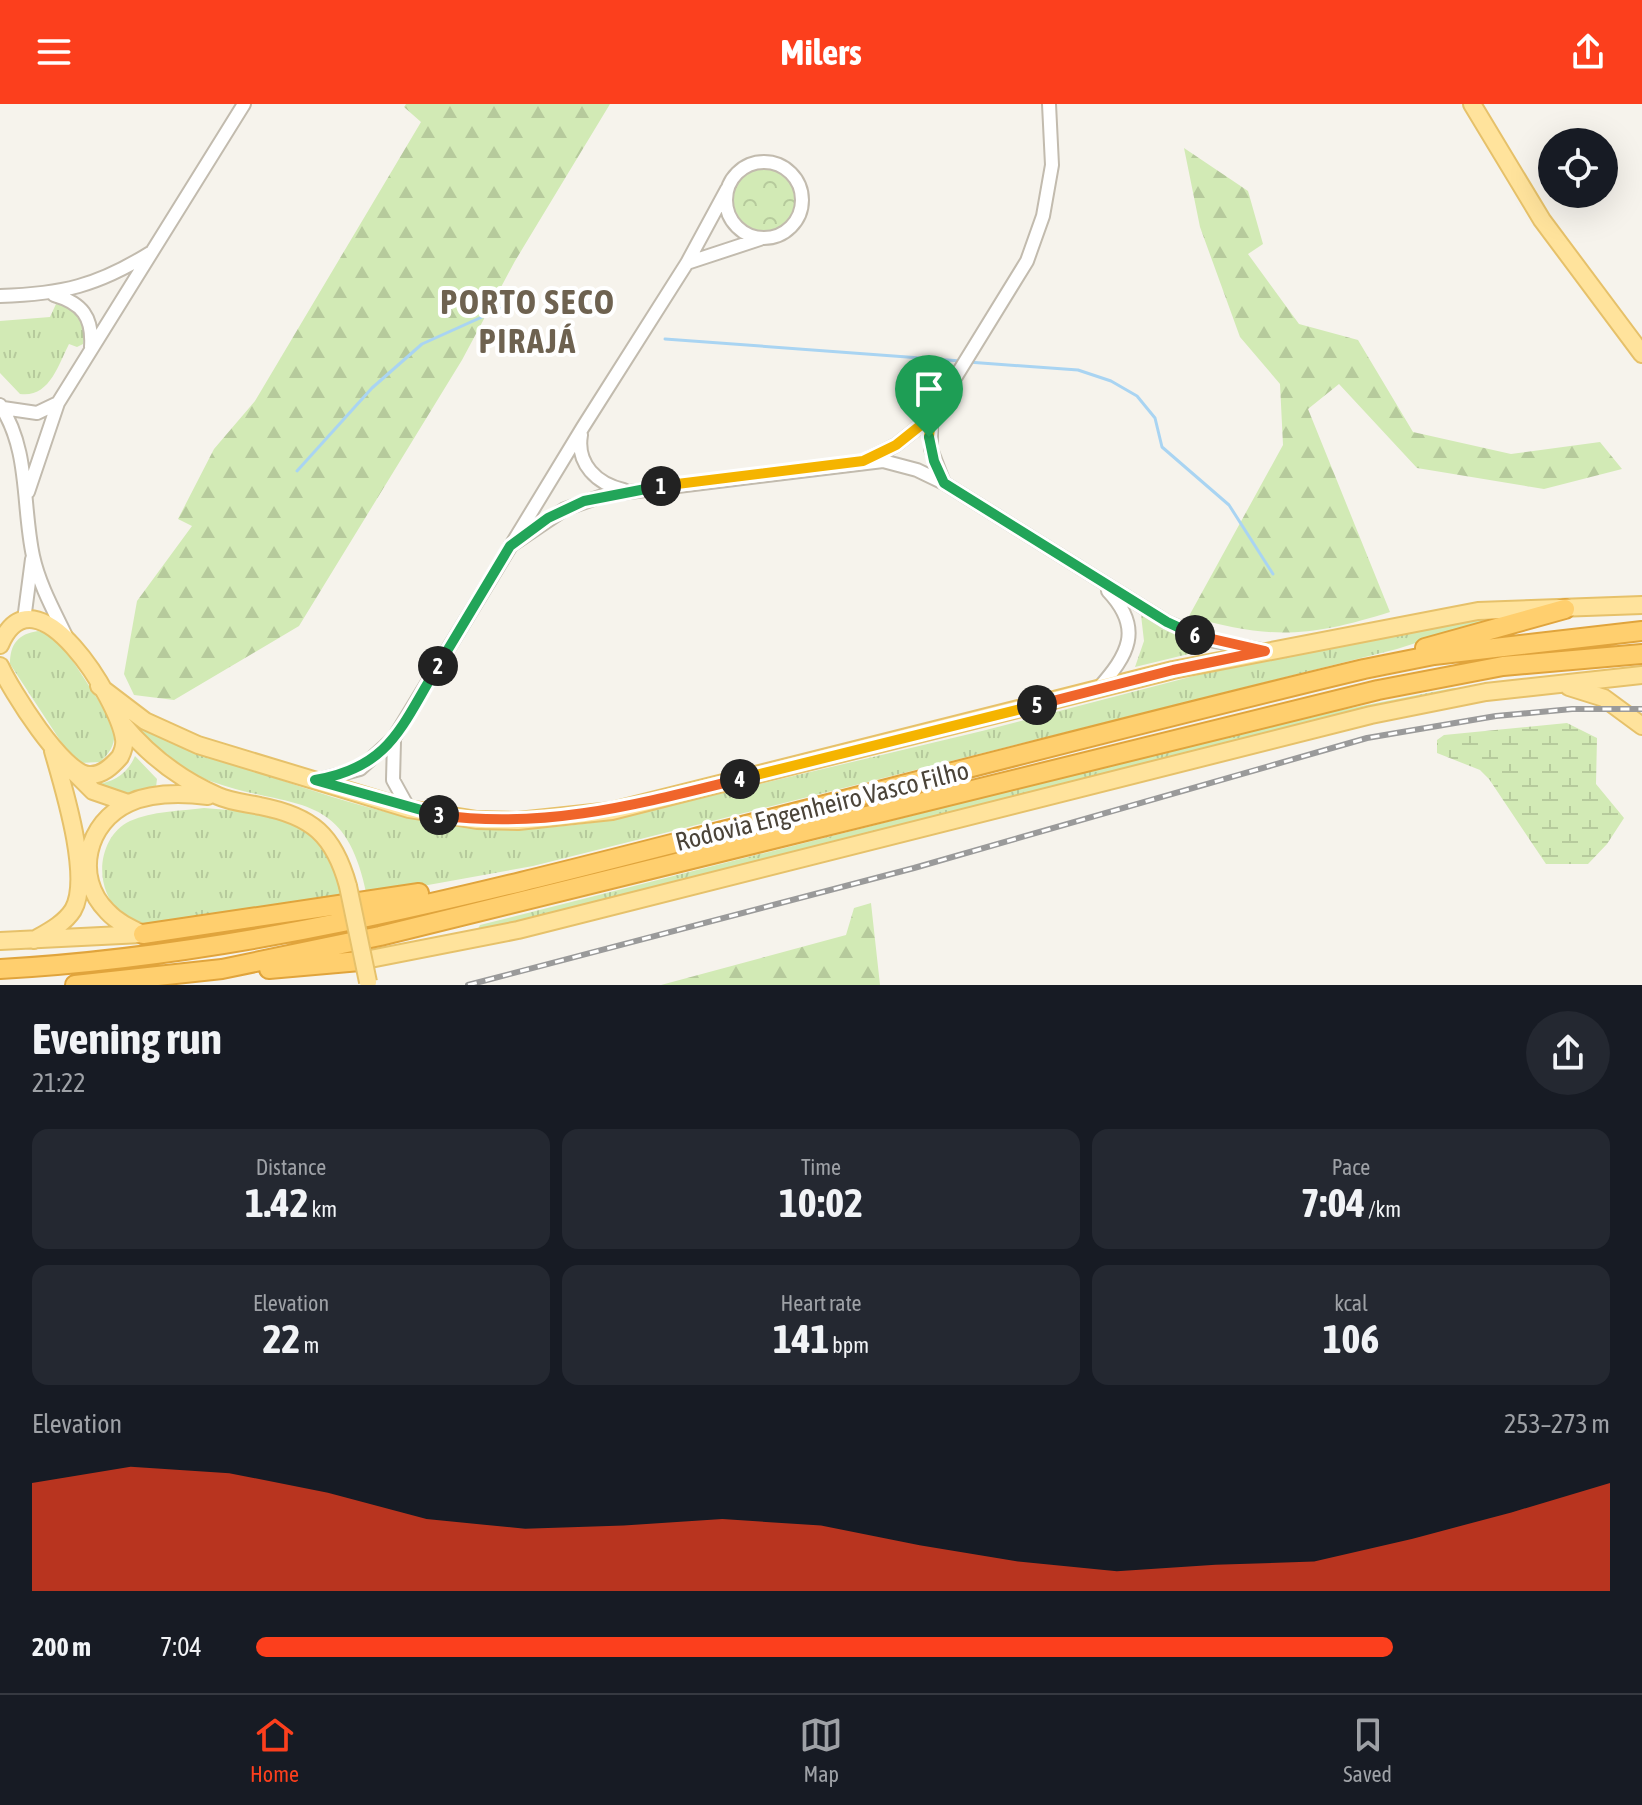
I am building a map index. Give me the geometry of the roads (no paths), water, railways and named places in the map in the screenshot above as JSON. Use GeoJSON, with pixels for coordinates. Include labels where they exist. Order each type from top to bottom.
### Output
{"type":"FeatureCollection","features":[{"type":"Feature","properties":{"kind":"highway"},"geometry":{"type":"LineString","coordinates":[[1364,669],[1450,639],[1565,609]]}},
{"type":"Feature","properties":{"kind":"highway","name":"Rodovia Engenheiro Vasco Filho"},"geometry":{"type":"LineString","coordinates":[[0,969],[169,952],[324,924],[549,876],[1364,669],[1449,653],[1642,631]]}},
{"type":"Feature","properties":{"kind":"highway","name":"Rodovia Engenheiro Vasco Filho"},"geometry":{"type":"LineString","coordinates":[[75,985],[222,969],[535,900],[979,786],[1362,693],[1503,666],[1642,654]]}},
{"type":"Feature","properties":{"kind":"highway"},"geometry":{"type":"LineString","coordinates":[[143,934],[549,876]]}},
{"type":"Feature","properties":{"kind":"highway"},"geometry":{"type":"LineString","coordinates":[[222,969],[317,967],[360,961]]}},
{"type":"Feature","properties":{"kind":"main road"},"geometry":{"type":"LineString","coordinates":[[1472,104],[1542,220],[1642,354]]}},
{"type":"Feature","properties":{"kind":"main road"},"geometry":{"type":"LineString","coordinates":[[99,686],[130,712],[159,729],[198,745],[409,809],[477,820],[518,821],[612,811],[1265,651],[1478,611],[1642,605]]}},
{"type":"Feature","properties":{"kind":"main road"},"geometry":{"type":"LineString","coordinates":[[1,640],[24,620],[42,619],[52,624],[69,643],[117,717],[144,749],[172,771],[222,798]]}},
{"type":"Feature","properties":{"kind":"main road"},"geometry":{"type":"LineString","coordinates":[[3,675],[51,746],[70,768],[93,791],[128,803]]}},
{"type":"Feature","properties":{"kind":"main road"},"geometry":{"type":"LineString","coordinates":[[360,961],[518,930],[1279,737],[1423,704],[1519,688],[1642,675]]}},
{"type":"Feature","properties":{"kind":"main road"},"geometry":{"type":"LineString","coordinates":[[1519,688],[1585,689],[1618,706],[1642,726]]}},
{"type":"Feature","properties":{"kind":"main road"},"geometry":{"type":"LineString","coordinates":[[70,768],[86,776],[95,775],[120,757],[124,737],[117,717]]}},
{"type":"Feature","properties":{"kind":"main road"},"geometry":{"type":"LineString","coordinates":[[34,940],[66,919],[78,895],[69,809],[51,746]]}},
{"type":"Feature","properties":{"kind":"main road"},"geometry":{"type":"LineString","coordinates":[[144,749],[159,778],[153,795]]}},
{"type":"Feature","properties":{"kind":"main road"},"geometry":{"type":"LineString","coordinates":[[143,934],[119,922],[101,905],[88,865],[96,832],[110,815],[128,803],[153,795],[222,798],[271,808],[310,823],[332,843],[348,886],[369,984]]}},
{"type":"Feature","properties":{"kind":"main road"},"geometry":{"type":"LineString","coordinates":[[0,941],[143,934]]}},
{"type":"Feature","properties":{"kind":"street"},"geometry":{"type":"LineString","coordinates":[[28,492],[58,403],[244,104]]}},
{"type":"Feature","properties":{"kind":"street"},"geometry":{"type":"LineString","coordinates":[[863,461],[896,445],[931,417],[1016,284],[1037,238],[1053,156],[1049,104]]}},
{"type":"Feature","properties":{"kind":"street"},"geometry":{"type":"LineString","coordinates":[[315,780],[360,769],[394,738],[583,427],[687,263],[733,177],[754,162],[780,164],[791,172],[803,195],[802,209],[788,231],[687,263]]}},
{"type":"Feature","properties":{"kind":"street"},"geometry":{"type":"LineString","coordinates":[[727,189],[726,202],[733,222],[750,236],[763,238]]}},
{"type":"Feature","properties":{"kind":"street"},"geometry":{"type":"LineString","coordinates":[[0,296],[51,294],[104,280],[152,251]]}},
{"type":"Feature","properties":{"kind":"street"},"geometry":{"type":"LineString","coordinates":[[51,294],[80,305],[87,314],[91,350]]}},
{"type":"Feature","properties":{"kind":"street"},"geometry":{"type":"LineString","coordinates":[[1,406],[37,413],[58,403]]}},
{"type":"Feature","properties":{"kind":"street"},"geometry":{"type":"LineString","coordinates":[[1,406],[17,444],[28,492],[33,556],[24,620]]}},
{"type":"Feature","properties":{"kind":"street"},"geometry":{"type":"LineString","coordinates":[[931,417],[931,449],[944,483]]}},
{"type":"Feature","properties":{"kind":"street"},"geometry":{"type":"LineString","coordinates":[[583,427],[580,451],[589,470],[606,484],[627,490]]}},
{"type":"Feature","properties":{"kind":"street"},"geometry":{"type":"LineString","coordinates":[[510,546],[565,509],[627,490],[863,461],[906,466],[944,483],[1191,634],[1265,651]]}},
{"type":"Feature","properties":{"kind":"street"},"geometry":{"type":"LineString","coordinates":[[33,556],[69,643]]}},
{"type":"Feature","properties":{"kind":"street"},"geometry":{"type":"LineString","coordinates":[[1088,573],[1120,605],[1129,633],[1125,654],[1097,690]]}},
{"type":"Feature","properties":{"kind":"street"},"geometry":{"type":"LineString","coordinates":[[394,738],[393,780],[409,809]]}},
{"type":"Feature","properties":{"kind":"waterway"},"geometry":{"type":"LineString","coordinates":[[297,471],[372,388],[422,344],[511,304]]}},
{"type":"Feature","properties":{"kind":"waterway"},"geometry":{"type":"LineString","coordinates":[[665,339],[961,361]]}},
{"type":"Feature","properties":{"kind":"waterway"},"geometry":{"type":"LineString","coordinates":[[968,362],[1078,370],[1111,381],[1137,396],[1155,418],[1162,447],[1229,505],[1273,574]]}},
{"type":"Feature","properties":{"kind":"railway"},"geometry":{"type":"LineString","coordinates":[[468,985],[914,868],[1367,738],[1496,716],[1572,709],[1642,709]]}},
{"type":"Feature","properties":{"kind":"district","name":"PORTO SECO PIRAJÁ"},"geometry":{"type":"Point","coordinates":[528,322]}}]}
